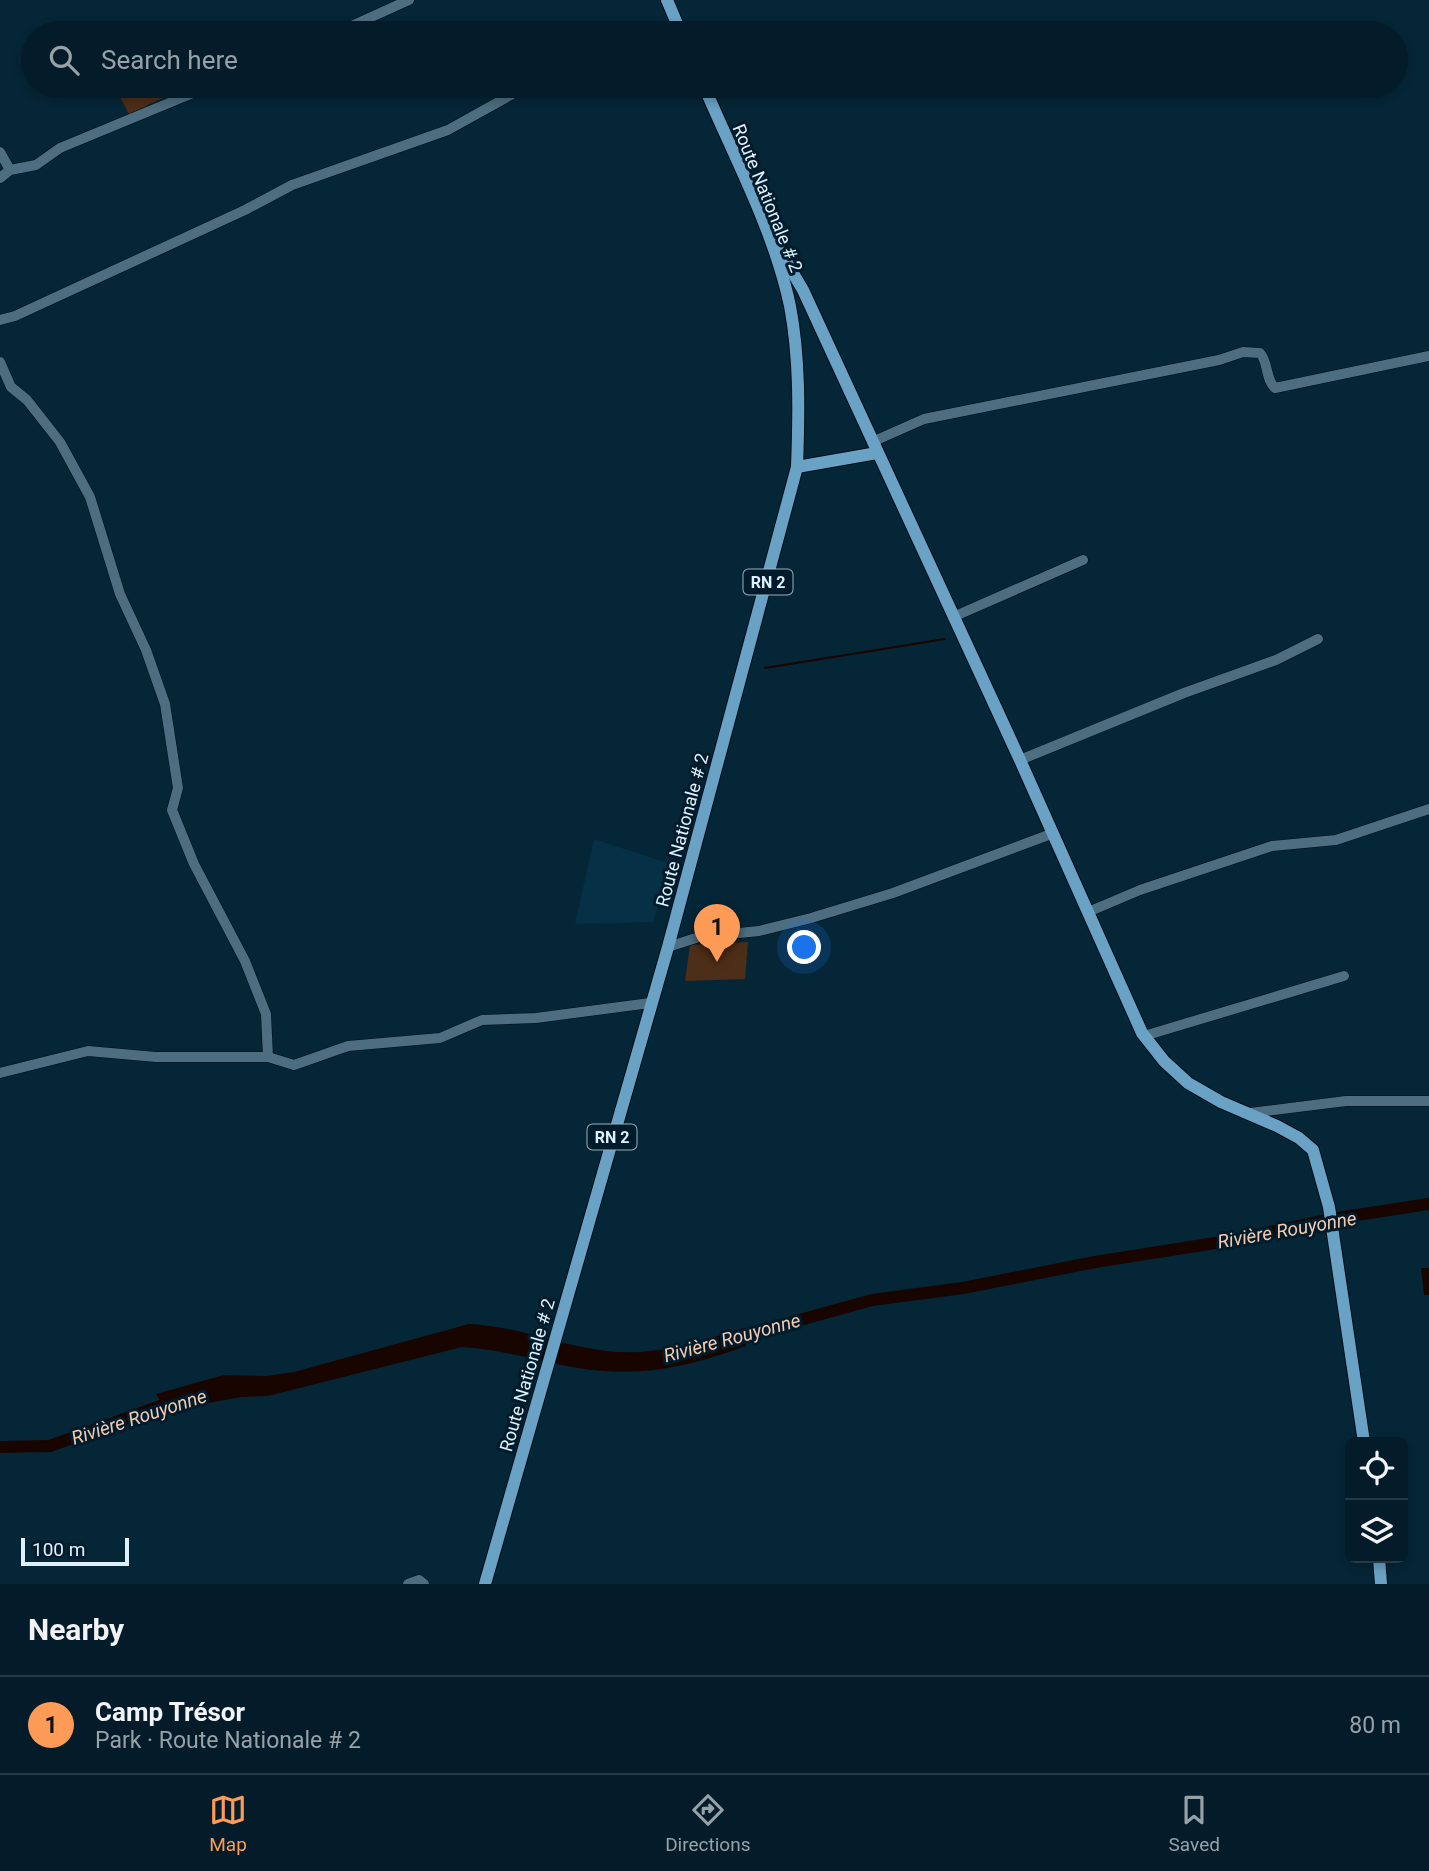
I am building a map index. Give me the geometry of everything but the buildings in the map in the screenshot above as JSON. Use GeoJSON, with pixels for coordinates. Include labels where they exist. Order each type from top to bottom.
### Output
{"type":"FeatureCollection","features":[{"type":"Feature","properties":{"kind":"main road"},"geometry":{"type":"LineString","coordinates":[[667,0],[676,21]]}},
{"type":"Feature","properties":{"kind":"main road","name":"Route Nationale # 2"},"geometry":{"type":"LineString","coordinates":[[485,1584],[668,947],[797,467],[799,419],[794,330],[777,261],[709,98]]}},
{"type":"Feature","properties":{"kind":"main road"},"geometry":{"type":"LineString","coordinates":[[758,212],[803,290],[1144,1036],[1188,1083],[1221,1102],[1250,1113],[1299,1138],[1313,1150],[1329,1207],[1363,1437]]}},
{"type":"Feature","properties":{"kind":"main road"},"geometry":{"type":"LineString","coordinates":[[797,467],[874,448]]}},
{"type":"Feature","properties":{"kind":"main road"},"geometry":{"type":"LineString","coordinates":[[1379,1563],[1381,1584]]}},
{"type":"Feature","properties":{"kind":"street"},"geometry":{"type":"LineString","coordinates":[[363,21],[409,0]]}},
{"type":"Feature","properties":{"kind":"street"},"geometry":{"type":"LineString","coordinates":[[0,178],[10,170],[36,164],[60,148],[181,98]]}},
{"type":"Feature","properties":{"kind":"street"},"geometry":{"type":"LineString","coordinates":[[0,320],[15,316],[197,232],[292,185],[448,130],[505,98]]}},
{"type":"Feature","properties":{"kind":"street"},"geometry":{"type":"LineString","coordinates":[[0,152],[10,170]]}},
{"type":"Feature","properties":{"kind":"street"},"geometry":{"type":"LineString","coordinates":[[874,448],[925,419],[1219,360],[1244,352],[1260,353],[1266,362],[1270,383],[1275,388],[1429,356]]}},
{"type":"Feature","properties":{"kind":"street"},"geometry":{"type":"LineString","coordinates":[[0,362],[11,387],[27,400],[60,442],[90,497],[120,594],[146,650],[165,704],[178,788],[172,810],[194,864],[245,961],[265,1014],[268,1057]]}},
{"type":"Feature","properties":{"kind":"street"},"geometry":{"type":"LineString","coordinates":[[953,617],[1083,561]]}},
{"type":"Feature","properties":{"kind":"street"},"geometry":{"type":"LineString","coordinates":[[1020,760],[1184,693],[1276,660],[1318,639]]}},
{"type":"Feature","properties":{"kind":"street"},"geometry":{"type":"LineString","coordinates":[[1088,912],[1140,890],[1272,846],[1336,840],[1429,809]]}},
{"type":"Feature","properties":{"kind":"street"},"geometry":{"type":"LineString","coordinates":[[668,947],[699,937],[759,931],[811,918],[893,893],[1051,834]]}},
{"type":"Feature","properties":{"kind":"street"},"geometry":{"type":"LineString","coordinates":[[1144,1036],[1344,976]]}},
{"type":"Feature","properties":{"kind":"street"},"geometry":{"type":"LineString","coordinates":[[0,1073],[88,1051],[156,1057],[268,1057],[294,1065],[348,1046],[440,1038],[482,1020],[536,1017],[650,1003]]}},
{"type":"Feature","properties":{"kind":"street"},"geometry":{"type":"LineString","coordinates":[[1250,1113],[1346,1101],[1429,1101]]}},
{"type":"Feature","properties":{"kind":"street"},"geometry":{"type":"LineString","coordinates":[[408,1584],[419,1580],[424,1584]]}},
{"type":"Feature","properties":{"kind":"shaded area"},"geometry":{"type":"Polygon","coordinates":[[[120,98],[163,98],[129,114],[120,98]]]}},
{"type":"Feature","properties":{"kind":"shaded area"},"geometry":{"type":"Polygon","coordinates":[[[594,839],[671,864],[653,922],[575,924],[594,839]]]}},
{"type":"Feature","properties":{"kind":"shaded area"},"geometry":{"type":"Polygon","coordinates":[[[748,942],[745,979],[685,981],[690,945],[748,942]]]}},
{"type":"Feature","properties":{"kind":"water"},"geometry":{"type":"Polygon","coordinates":[[[1421,1268],[1429,1268],[1429,1295],[1424,1295],[1421,1268]]]}},
{"type":"Feature","properties":{"kind":"water"},"geometry":{"type":"Polygon","coordinates":[[[469,1324],[504,1328],[589,1348],[623,1352],[675,1347],[743,1328],[746,1346],[684,1365],[622,1372],[578,1368],[492,1350],[462,1347],[268,1396],[241,1397],[166,1411],[156,1394],[224,1375],[267,1376],[294,1372],[469,1324]]]}},
{"type":"Feature","properties":{"kind":"waterway"},"geometry":{"type":"LineString","coordinates":[[765,668],[945,639]]}},
{"type":"Feature","properties":{"kind":"waterway","name":"Rivière Rouyonne"},"geometry":{"type":"LineString","coordinates":[[728,1340],[872,1300],[963,1288],[1095,1262],[1228,1241],[1331,1219],[1429,1204]]}},
{"type":"Feature","properties":{"kind":"waterway","name":"Rivière Rouyonne"},"geometry":{"type":"LineString","coordinates":[[0,1447],[50,1446],[177,1400]]}},
{"type":"Feature","properties":{"kind":"place","name":"Camp Trésor"},"geometry":{"type":"Point","coordinates":[717,962]}}]}
